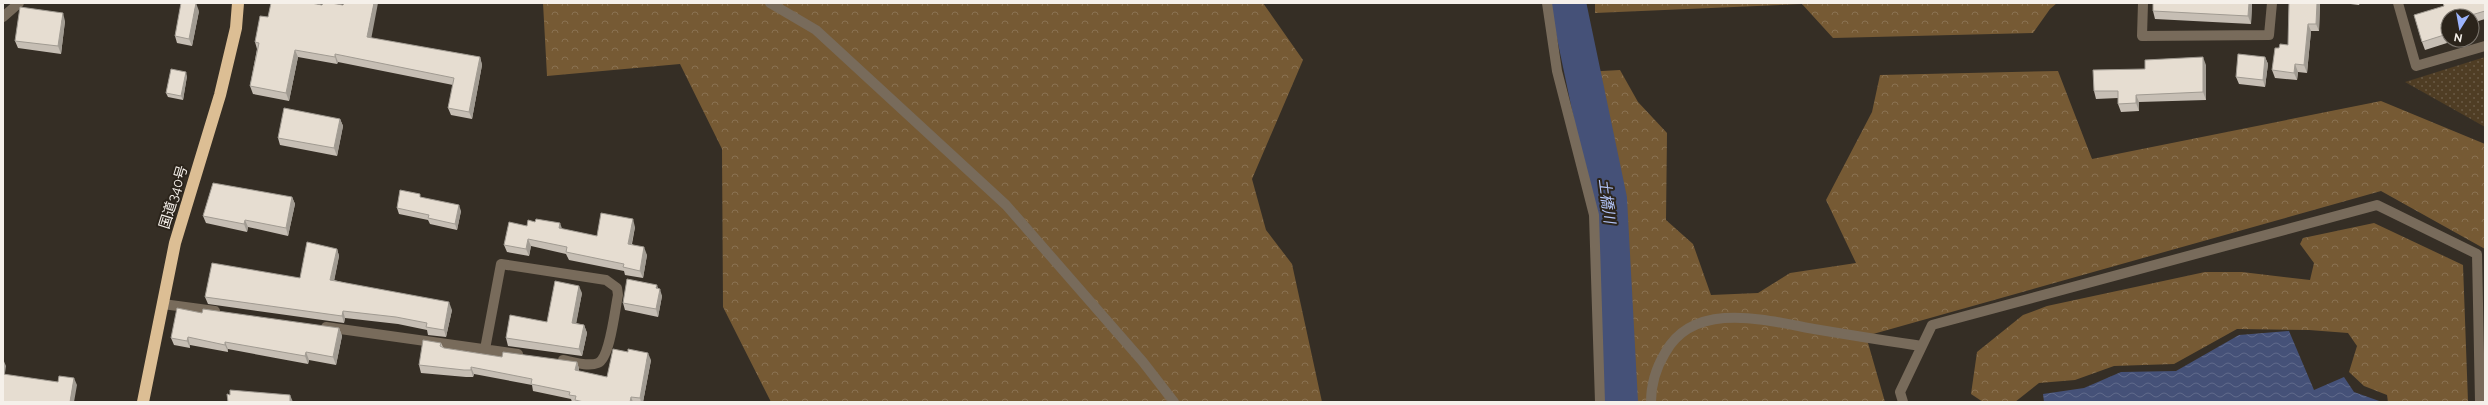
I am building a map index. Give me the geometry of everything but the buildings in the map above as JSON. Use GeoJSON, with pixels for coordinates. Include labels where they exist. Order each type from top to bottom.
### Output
{"type":"FeatureCollection","features":[{"type":"Feature","properties":{"kind":"highway","name":"国道340号"},"geometry":{"type":"LineString","coordinates":[[144,402],[175,243],[222,88],[236,28],[238,3]]}},
{"type":"Feature","properties":{"kind":"street"},"geometry":{"type":"LineString","coordinates":[[3,17],[19,3]]}},
{"type":"Feature","properties":{"kind":"street"},"geometry":{"type":"LineString","coordinates":[[770,3],[816,30],[1006,205],[1143,362],[1174,402]]}},
{"type":"Feature","properties":{"kind":"street"},"geometry":{"type":"LineString","coordinates":[[1547,3],[1557,71],[1594,215],[1600,402]]}},
{"type":"Feature","properties":{"kind":"street"},"geometry":{"type":"LineString","coordinates":[[2143,3],[2142,36],[2269,35],[2272,3]]}},
{"type":"Feature","properties":{"kind":"street"},"geometry":{"type":"LineString","coordinates":[[2398,3],[2416,66],[2485,46]]}},
{"type":"Feature","properties":{"kind":"street"},"geometry":{"type":"LineString","coordinates":[[1903,402],[1900,392],[1932,325],[2377,205],[2477,254],[2480,402]]}},
{"type":"Feature","properties":{"kind":"street"},"geometry":{"type":"LineString","coordinates":[[485,349],[501,264],[606,280],[617,288],[618,295],[608,348],[602,360],[590,364],[552,359]]}},
{"type":"Feature","properties":{"kind":"street"},"geometry":{"type":"LineString","coordinates":[[163,304],[228,313]]}},
{"type":"Feature","properties":{"kind":"street"},"geometry":{"type":"LineString","coordinates":[[1651,402],[1651,389],[1659,364],[1672,339],[1691,326],[1713,319],[1742,318],[1768,321],[1922,346]]}},
{"type":"Feature","properties":{"kind":"street"},"geometry":{"type":"LineString","coordinates":[[318,326],[530,356]]}},
{"type":"Feature","properties":{"kind":"green space"},"geometry":{"type":"Polygon","coordinates":[[[543,3],[1263,3],[1303,60],[1252,179],[1266,230],[1292,264],[1322,402],[771,402],[723,307],[722,149],[680,64],[547,76],[543,3]]]}},
{"type":"Feature","properties":{"kind":"green space"},"geometry":{"type":"Polygon","coordinates":[[[1595,3],[2057,3],[2050,9],[2033,33],[1833,38],[1802,4],[1595,13],[1595,3]]]}},
{"type":"Feature","properties":{"kind":"green space"},"geometry":{"type":"Polygon","coordinates":[[[1620,70],[1638,102],[1667,133],[1666,220],[1693,244],[1711,295],[1758,293],[1790,273],[1856,263],[1826,200],[1872,112],[1880,75],[2058,71],[2092,159],[2381,101],[2485,144],[2485,249],[2381,191],[1866,336],[1885,402],[1622,402],[1585,72],[1620,70]]]}},
{"type":"Feature","properties":{"kind":"green space"},"geometry":{"type":"Polygon","coordinates":[[[2374,223],[2463,265],[2468,402],[2388,402],[2387,395],[2364,386],[2349,372],[2357,346],[2348,333],[2309,330],[2237,329],[2174,364],[2114,366],[2075,380],[2039,383],[2015,402],[1983,402],[1971,394],[1977,352],[2023,315],[2047,306],[2205,272],[2242,272],[2310,280],[2314,263],[2300,244],[2303,238],[2374,223]]]}},
{"type":"Feature","properties":{"kind":"shaded area"},"geometry":{"type":"Polygon","coordinates":[[[2485,57],[2485,127],[2405,82],[2485,57]]]}},
{"type":"Feature","properties":{"kind":"water"},"geometry":{"type":"Polygon","coordinates":[[[2289,331],[2314,390],[2344,377],[2354,392],[2382,402],[2044,402],[2043,394],[2084,388],[2121,372],[2176,371],[2239,335],[2289,331]]]}},
{"type":"Feature","properties":{"kind":"waterway","name":"土橋川"},"geometry":{"type":"LineString","coordinates":[[1568,3],[1609,199],[1620,402]]}}]}
